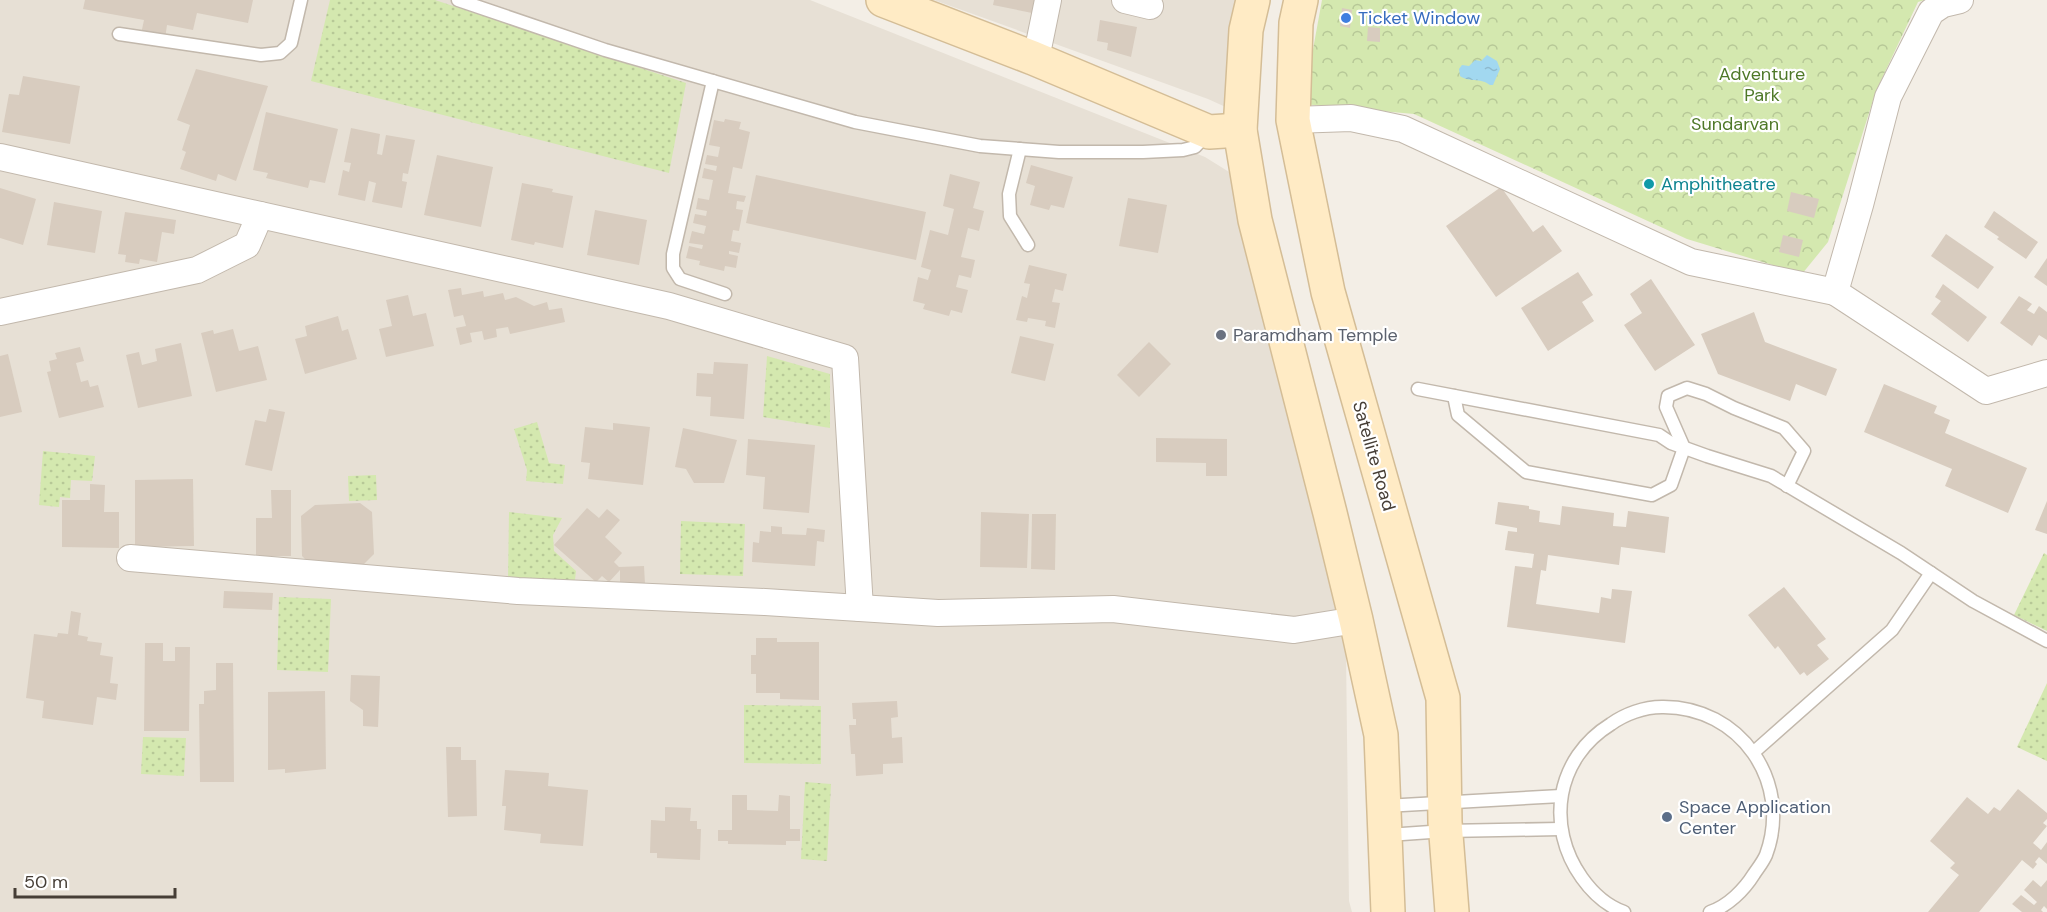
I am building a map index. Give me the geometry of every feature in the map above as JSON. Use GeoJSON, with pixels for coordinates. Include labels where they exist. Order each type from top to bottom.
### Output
{"type":"FeatureCollection","features":[{"type":"Feature","properties":{"kind":"main road"},"geometry":{"type":"LineString","coordinates":[[883,0],[922,7],[1225,131]]}},
{"type":"Feature","properties":{"kind":"main road"},"geometry":{"type":"LineString","coordinates":[[1252,0],[1225,131],[1255,219],[1356,620],[1381,735],[1388,912]]}},
{"type":"Feature","properties":{"kind":"main road","name":"Satellite Road"},"geometry":{"type":"LineString","coordinates":[[1301,0],[1296,23],[1293,120],[1328,292],[1443,698],[1445,817],[1452,912]]}},
{"type":"Feature","properties":{"kind":"street"},"geometry":{"type":"LineString","coordinates":[[1039,44],[1048,0]]}},
{"type":"Feature","properties":{"kind":"street"},"geometry":{"type":"LineString","coordinates":[[1125,0],[1150,6]]}},
{"type":"Feature","properties":{"kind":"street"},"geometry":{"type":"LineString","coordinates":[[1834,292],[1860,205],[1888,97],[1931,12],[1943,4],[1960,0]]}},
{"type":"Feature","properties":{"kind":"street"},"geometry":{"type":"LineString","coordinates":[[1293,120],[1351,118],[1403,129],[1691,262],[1834,292],[1986,391],[2047,374]]}},
{"type":"Feature","properties":{"kind":"street"},"geometry":{"type":"LineString","coordinates":[[0,157],[669,306],[846,358],[860,608]]}},
{"type":"Feature","properties":{"kind":"street"},"geometry":{"type":"LineString","coordinates":[[0,312],[197,270],[248,245],[260,215]]}},
{"type":"Feature","properties":{"kind":"street"},"geometry":{"type":"LineString","coordinates":[[130,558],[518,591],[938,613],[1113,609],[1294,630],[1356,620]]}},
{"type":"Feature","properties":{"kind":"lane"},"geometry":{"type":"LineString","coordinates":[[119,34],[261,55],[280,53],[291,43],[301,0]]}},
{"type":"Feature","properties":{"kind":"lane"},"geometry":{"type":"LineString","coordinates":[[458,0],[606,50],[855,122],[980,146],[1059,152],[1143,153],[1195,147],[1225,131]]}},
{"type":"Feature","properties":{"kind":"lane"},"geometry":{"type":"LineString","coordinates":[[713,81],[673,254],[673,268],[680,279],[725,294]]}},
{"type":"Feature","properties":{"kind":"lane"},"geometry":{"type":"LineString","coordinates":[[1020,149],[1009,194],[1010,216],[1028,245]]}},
{"type":"Feature","properties":{"kind":"lane"},"geometry":{"type":"LineString","coordinates":[[1454,396],[1458,415],[1526,472],[1652,495],[1671,485],[1684,448],[1666,407],[1668,396],[1687,388],[1784,428],[1804,451],[1787,486]]}},
{"type":"Feature","properties":{"kind":"lane"},"geometry":{"type":"LineString","coordinates":[[1418,389],[1659,435],[1684,448],[1771,476],[1901,553],[1972,601],[2047,641]]}},
{"type":"Feature","properties":{"kind":"lane"},"geometry":{"type":"LineString","coordinates":[[1754,752],[1892,630],[1930,573]]}},
{"type":"Feature","properties":{"kind":"lane"},"geometry":{"type":"LineString","coordinates":[[1624,912],[1617,910],[1590,889],[1570,862],[1560,829],[1561,796],[1573,762],[1595,734],[1626,714],[1661,707],[1696,711],[1729,726],[1754,752],[1770,785],[1774,821],[1766,856],[1747,886],[1719,909],[1710,912]]}},
{"type":"Feature","properties":{"kind":"lane"},"geometry":{"type":"LineString","coordinates":[[1384,821],[1445,817],[1561,796]]}},
{"type":"Feature","properties":{"kind":"lane"},"geometry":{"type":"LineString","coordinates":[[1384,821],[1445,817],[1560,829]]}},
{"type":"Feature","properties":{"kind":"shaded area"},"geometry":{"type":"Polygon","coordinates":[[[0,0],[810,0],[1205,157],[1242,180],[1339,532],[1346,653],[1349,901],[1352,912],[0,912],[0,0]]]}},
{"type":"Feature","properties":{"kind":"shaded area"},"geometry":{"type":"Polygon","coordinates":[[[934,0],[1260,0],[1230,109],[934,0]]]}},
{"type":"Feature","properties":{"kind":"green space"},"geometry":{"type":"Polygon","coordinates":[[[330,0],[435,0],[686,83],[669,173],[311,81],[330,0]]]}},
{"type":"Feature","properties":{"kind":"green space","name":"Sundarvan"},"geometry":{"type":"Polygon","coordinates":[[[1322,0],[1925,0],[1918,2],[1876,91],[1828,242],[1802,274],[1687,239],[1414,114],[1303,104],[1322,0]]]}},
{"type":"Feature","properties":{"kind":"green space"},"geometry":{"type":"Polygon","coordinates":[[[767,356],[830,374],[830,428],[763,417],[767,356]]]}},
{"type":"Feature","properties":{"kind":"green space"},"geometry":{"type":"Polygon","coordinates":[[[537,422],[549,463],[565,465],[563,484],[526,481],[527,470],[514,429],[537,422]]]}},
{"type":"Feature","properties":{"kind":"green space"},"geometry":{"type":"Polygon","coordinates":[[[43,451],[95,456],[92,481],[71,480],[70,498],[60,497],[59,507],[39,505],[43,451]]]}},
{"type":"Feature","properties":{"kind":"green space"},"geometry":{"type":"Polygon","coordinates":[[[376,475],[377,500],[349,501],[348,476],[376,475]]]}},
{"type":"Feature","properties":{"kind":"green space"},"geometry":{"type":"Polygon","coordinates":[[[509,512],[562,518],[553,535],[554,551],[576,571],[575,580],[508,579],[509,512]]]}},
{"type":"Feature","properties":{"kind":"green space"},"geometry":{"type":"Polygon","coordinates":[[[681,521],[745,524],[743,576],[680,574],[681,521]]]}},
{"type":"Feature","properties":{"kind":"green space"},"geometry":{"type":"Polygon","coordinates":[[[2044,553],[2047,555],[2047,631],[2014,615],[2044,553]]]}},
{"type":"Feature","properties":{"kind":"green space"},"geometry":{"type":"Polygon","coordinates":[[[279,597],[331,599],[328,672],[277,670],[279,597]]]}},
{"type":"Feature","properties":{"kind":"green space"},"geometry":{"type":"Polygon","coordinates":[[[2047,683],[2047,761],[2017,747],[2047,683]]]}},
{"type":"Feature","properties":{"kind":"green space"},"geometry":{"type":"Polygon","coordinates":[[[744,705],[821,706],[821,764],[744,763],[744,705]]]}},
{"type":"Feature","properties":{"kind":"green space"},"geometry":{"type":"Polygon","coordinates":[[[143,737],[186,738],[184,776],[141,774],[143,737]]]}},
{"type":"Feature","properties":{"kind":"green space"},"geometry":{"type":"Polygon","coordinates":[[[805,782],[831,784],[827,861],[801,859],[805,782]]]}},
{"type":"Feature","properties":{"kind":"water"},"geometry":{"type":"Polygon","coordinates":[[[1487,55],[1497,61],[1500,69],[1493,85],[1460,76],[1459,69],[1462,65],[1469,66],[1475,60],[1481,61],[1487,55]]]}},
{"type":"Feature","properties":{"kind":"building"},"geometry":{"type":"Polygon","coordinates":[[[85,0],[253,0],[248,23],[197,13],[193,30],[167,25],[165,39],[141,34],[144,20],[83,9],[85,0]]]}},
{"type":"Feature","properties":{"kind":"building"},"geometry":{"type":"Polygon","coordinates":[[[994,0],[1040,0],[1037,14],[993,5],[994,0]]]}},
{"type":"Feature","properties":{"kind":"building","name":"Ticket Window"},"geometry":{"type":"Polygon","coordinates":[[[1342,8],[1352,10],[1350,28],[1340,26],[1342,8]]]}},
{"type":"Feature","properties":{"kind":"building"},"geometry":{"type":"Polygon","coordinates":[[[1100,20],[1137,27],[1131,57],[1107,50],[1108,43],[1097,41],[1100,20]]]}},
{"type":"Feature","properties":{"kind":"building"},"geometry":{"type":"Polygon","coordinates":[[[1368,27],[1380,28],[1380,42],[1367,41],[1368,27]]]}},
{"type":"Feature","properties":{"kind":"building"},"geometry":{"type":"Polygon","coordinates":[[[196,69],[268,86],[236,181],[218,174],[216,181],[180,169],[186,152],[182,150],[190,125],[177,120],[196,69]]]}},
{"type":"Feature","properties":{"kind":"building"},"geometry":{"type":"Polygon","coordinates":[[[23,76],[80,86],[70,144],[2,132],[9,94],[19,95],[23,76]]]}},
{"type":"Feature","properties":{"kind":"building"},"geometry":{"type":"Polygon","coordinates":[[[266,112],[338,129],[325,183],[310,180],[308,188],[266,178],[268,173],[253,170],[266,112]]]}},
{"type":"Feature","properties":{"kind":"building"},"geometry":{"type":"Polygon","coordinates":[[[725,119],[741,122],[739,129],[750,132],[742,169],[733,167],[728,193],[746,196],[744,202],[737,201],[736,209],[743,210],[739,231],[733,230],[731,241],[741,243],[739,253],[729,251],[729,254],[738,256],[736,268],[725,266],[724,271],[699,265],[700,261],[686,258],[689,246],[702,249],[703,245],[689,243],[692,231],[704,234],[706,226],[693,223],[695,214],[706,216],[707,211],[696,209],[698,198],[709,200],[713,180],[702,178],[704,168],[716,171],[717,166],[705,164],[707,155],[718,157],[720,147],[709,145],[714,120],[724,122],[725,119]]]}},
{"type":"Feature","properties":{"kind":"building"},"geometry":{"type":"Polygon","coordinates":[[[351,128],[380,134],[377,154],[382,155],[386,135],[415,140],[408,174],[403,173],[402,181],[407,182],[402,208],[372,202],[376,183],[369,181],[365,201],[338,195],[343,170],[349,172],[351,163],[344,162],[351,128]]]}},
{"type":"Feature","properties":{"kind":"building"},"geometry":{"type":"Polygon","coordinates":[[[437,155],[493,167],[481,227],[424,215],[437,155]]]}},
{"type":"Feature","properties":{"kind":"building"},"geometry":{"type":"Polygon","coordinates":[[[1031,165],[1073,177],[1064,208],[1051,205],[1049,210],[1030,205],[1035,186],[1026,183],[1031,165]]]}},
{"type":"Feature","properties":{"kind":"building"},"geometry":{"type":"Polygon","coordinates":[[[950,174],[980,182],[973,208],[984,211],[979,231],[968,228],[961,257],[975,260],[971,278],[959,275],[956,287],[968,290],[962,313],[951,310],[949,316],[923,309],[925,304],[913,301],[918,277],[928,280],[931,270],[921,267],[930,230],[948,235],[954,209],[943,206],[950,174]]]}},
{"type":"Feature","properties":{"kind":"building"},"geometry":{"type":"Polygon","coordinates":[[[756,175],[926,212],[916,260],[746,223],[756,175]]]}},
{"type":"Feature","properties":{"kind":"building"},"geometry":{"type":"Polygon","coordinates":[[[522,183],[553,189],[552,192],[573,196],[563,248],[511,240],[522,183]]]}},
{"type":"Feature","properties":{"kind":"building"},"geometry":{"type":"Polygon","coordinates":[[[1501,187],[1533,232],[1543,225],[1562,251],[1496,297],[1446,226],[1501,187]]]}},
{"type":"Feature","properties":{"kind":"building"},"geometry":{"type":"Polygon","coordinates":[[[0,188],[36,199],[23,245],[0,238],[0,188]]]}},
{"type":"Feature","properties":{"kind":"building"},"geometry":{"type":"Polygon","coordinates":[[[1791,192],[1819,199],[1814,218],[1787,211],[1791,192]]]}},
{"type":"Feature","properties":{"kind":"building"},"geometry":{"type":"Polygon","coordinates":[[[1128,198],[1167,205],[1158,253],[1119,246],[1128,198]]]}},
{"type":"Feature","properties":{"kind":"building"},"geometry":{"type":"Polygon","coordinates":[[[54,202],[102,211],[95,253],[47,245],[54,202]]]}},
{"type":"Feature","properties":{"kind":"building"},"geometry":{"type":"Polygon","coordinates":[[[595,210],[647,220],[639,265],[587,255],[595,210]]]}},
{"type":"Feature","properties":{"kind":"building"},"geometry":{"type":"Polygon","coordinates":[[[1994,211],[2038,242],[2026,259],[1984,227],[1994,211]]]}},
{"type":"Feature","properties":{"kind":"building"},"geometry":{"type":"Polygon","coordinates":[[[125,212],[176,220],[174,234],[162,232],[157,262],[140,259],[139,264],[125,262],[126,255],[118,254],[125,212]]]}},
{"type":"Feature","properties":{"kind":"building"},"geometry":{"type":"Polygon","coordinates":[[[1946,234],[1994,267],[1978,289],[1931,256],[1946,234]]]}},
{"type":"Feature","properties":{"kind":"building"},"geometry":{"type":"Polygon","coordinates":[[[1783,235],[1803,240],[1799,257],[1779,252],[1783,235]]]}},
{"type":"Feature","properties":{"kind":"building"},"geometry":{"type":"Polygon","coordinates":[[[2047,258],[2047,286],[2034,277],[2047,258]]]}},
{"type":"Feature","properties":{"kind":"building"},"geometry":{"type":"Polygon","coordinates":[[[1029,265],[1067,274],[1063,291],[1055,289],[1052,302],[1060,303],[1055,328],[1045,326],[1046,321],[1028,318],[1027,322],[1016,320],[1022,296],[1027,298],[1030,284],[1024,283],[1029,265]]]}},
{"type":"Feature","properties":{"kind":"building"},"geometry":{"type":"Polygon","coordinates":[[[1578,272],[1593,295],[1582,302],[1594,321],[1548,351],[1521,308],[1578,272]]]}},
{"type":"Feature","properties":{"kind":"building"},"geometry":{"type":"Polygon","coordinates":[[[1651,279],[1695,345],[1655,371],[1624,325],[1642,313],[1630,294],[1651,279]]]}},
{"type":"Feature","properties":{"kind":"building"},"geometry":{"type":"Polygon","coordinates":[[[1943,284],[1987,317],[1968,342],[1931,314],[1941,301],[1935,297],[1943,284]]]}},
{"type":"Feature","properties":{"kind":"building"},"geometry":{"type":"Polygon","coordinates":[[[461,288],[462,295],[483,291],[484,297],[503,293],[505,300],[516,297],[534,306],[547,302],[549,310],[562,308],[565,322],[510,334],[508,327],[496,329],[497,337],[484,340],[482,331],[470,333],[472,342],[460,345],[456,328],[466,326],[463,315],[454,317],[448,290],[461,288]]]}},
{"type":"Feature","properties":{"kind":"building"},"geometry":{"type":"Polygon","coordinates":[[[408,295],[413,316],[426,313],[434,346],[386,357],[379,329],[392,326],[386,300],[408,295]]]}},
{"type":"Feature","properties":{"kind":"building"},"geometry":{"type":"Polygon","coordinates":[[[2019,296],[2032,304],[2027,310],[2034,314],[2039,306],[2047,312],[2047,340],[2039,335],[2032,346],[2000,323],[2019,296]]]}},
{"type":"Feature","properties":{"kind":"building"},"geometry":{"type":"Polygon","coordinates":[[[1754,312],[1765,342],[1837,369],[1826,396],[1796,384],[1790,401],[1718,374],[1701,334],[1754,312]]]}},
{"type":"Feature","properties":{"kind":"building"},"geometry":{"type":"Polygon","coordinates":[[[338,316],[342,331],[348,329],[357,359],[305,374],[295,339],[307,336],[305,326],[338,316]]]}},
{"type":"Feature","properties":{"kind":"building"},"geometry":{"type":"Polygon","coordinates":[[[233,329],[239,351],[258,346],[267,380],[216,392],[201,333],[213,330],[214,334],[233,329]]]}},
{"type":"Feature","properties":{"kind":"building"},"geometry":{"type":"Polygon","coordinates":[[[1020,336],[1054,344],[1045,381],[1011,373],[1020,336]]]}},
{"type":"Feature","properties":{"kind":"building"},"geometry":{"type":"Polygon","coordinates":[[[1149,342],[1171,364],[1139,397],[1117,375],[1149,342]]]}},
{"type":"Feature","properties":{"kind":"building"},"geometry":{"type":"Polygon","coordinates":[[[181,343],[192,396],[138,408],[126,355],[139,352],[142,365],[157,361],[155,349],[181,343]]]}},
{"type":"Feature","properties":{"kind":"building"},"geometry":{"type":"Polygon","coordinates":[[[80,347],[84,361],[76,363],[81,382],[88,380],[90,387],[98,385],[104,407],[59,418],[47,372],[51,371],[49,361],[57,359],[55,353],[80,347]]]}},
{"type":"Feature","properties":{"kind":"building"},"geometry":{"type":"Polygon","coordinates":[[[8,354],[22,412],[0,417],[0,356],[8,354]]]}},
{"type":"Feature","properties":{"kind":"building"},"geometry":{"type":"Polygon","coordinates":[[[714,362],[748,364],[744,419],[710,416],[711,397],[696,396],[697,373],[713,374],[714,362]]]}},
{"type":"Feature","properties":{"kind":"building"},"geometry":{"type":"Polygon","coordinates":[[[1884,384],[1937,406],[1934,413],[1950,420],[1945,433],[2027,468],[2008,513],[1945,486],[1952,469],[1864,432],[1884,384]]]}},
{"type":"Feature","properties":{"kind":"building"},"geometry":{"type":"Polygon","coordinates":[[[269,409],[285,412],[272,471],[245,465],[255,420],[266,422],[269,409]]]}},
{"type":"Feature","properties":{"kind":"building"},"geometry":{"type":"Polygon","coordinates":[[[613,423],[650,427],[643,485],[588,479],[590,463],[581,462],[585,427],[613,430],[613,423]]]}},
{"type":"Feature","properties":{"kind":"building"},"geometry":{"type":"Polygon","coordinates":[[[683,428],[737,440],[724,483],[694,483],[686,469],[675,467],[683,428]]]}},
{"type":"Feature","properties":{"kind":"building"},"geometry":{"type":"Polygon","coordinates":[[[1156,438],[1227,439],[1227,476],[1206,476],[1206,463],[1156,462],[1156,438]]]}},
{"type":"Feature","properties":{"kind":"building"},"geometry":{"type":"Polygon","coordinates":[[[748,439],[815,445],[809,513],[763,509],[765,477],[746,475],[748,439]]]}},
{"type":"Feature","properties":{"kind":"building"},"geometry":{"type":"Polygon","coordinates":[[[193,479],[194,546],[135,547],[135,480],[193,479]]]}},
{"type":"Feature","properties":{"kind":"building"},"geometry":{"type":"Polygon","coordinates":[[[90,484],[105,485],[104,512],[119,512],[119,548],[62,547],[62,500],[90,500],[90,484]]]}},
{"type":"Feature","properties":{"kind":"building"},"geometry":{"type":"Polygon","coordinates":[[[271,490],[291,490],[291,556],[256,556],[256,518],[272,518],[271,490]]]}},
{"type":"Feature","properties":{"kind":"building"},"geometry":{"type":"Polygon","coordinates":[[[2047,501],[2047,534],[2035,530],[2047,501]]]}},
{"type":"Feature","properties":{"kind":"building"},"geometry":{"type":"Polygon","coordinates":[[[1498,502],[1529,506],[1529,509],[1540,511],[1539,522],[1560,525],[1562,506],[1614,513],[1613,526],[1626,527],[1628,511],[1669,517],[1665,553],[1621,547],[1619,565],[1548,555],[1546,571],[1541,570],[1536,604],[1599,613],[1601,597],[1611,599],[1612,589],[1632,591],[1625,643],[1507,627],[1515,566],[1532,568],[1534,554],[1505,550],[1508,531],[1517,532],[1517,528],[1495,524],[1498,502]]]}},
{"type":"Feature","properties":{"kind":"building"},"geometry":{"type":"Polygon","coordinates":[[[360,503],[372,512],[374,554],[360,568],[316,570],[302,556],[301,516],[315,505],[360,503]]]}},
{"type":"Feature","properties":{"kind":"building"},"geometry":{"type":"Polygon","coordinates":[[[587,508],[599,518],[607,509],[620,520],[605,537],[622,553],[614,562],[619,567],[644,566],[645,584],[620,584],[620,570],[609,582],[602,576],[596,582],[554,545],[587,508]]]}},
{"type":"Feature","properties":{"kind":"building"},"geometry":{"type":"Polygon","coordinates":[[[981,512],[1029,514],[1027,568],[980,567],[981,512]]]}},
{"type":"Feature","properties":{"kind":"building"},"geometry":{"type":"Polygon","coordinates":[[[1032,514],[1056,514],[1055,570],[1031,569],[1032,514]]]}},
{"type":"Feature","properties":{"kind":"building"},"geometry":{"type":"Polygon","coordinates":[[[771,526],[782,527],[782,534],[806,535],[807,528],[825,530],[824,542],[817,541],[815,566],[752,562],[753,542],[759,543],[760,531],[771,532],[771,526]]]}},
{"type":"Feature","properties":{"kind":"building"},"geometry":{"type":"Polygon","coordinates":[[[1784,587],[1826,639],[1817,645],[1829,659],[1807,676],[1804,672],[1800,675],[1778,646],[1775,649],[1748,615],[1784,587]]]}},
{"type":"Feature","properties":{"kind":"building"},"geometry":{"type":"Polygon","coordinates":[[[224,591],[273,593],[272,610],[223,608],[224,591]]]}},
{"type":"Feature","properties":{"kind":"building"},"geometry":{"type":"Polygon","coordinates":[[[71,611],[81,613],[78,635],[88,637],[87,641],[102,643],[100,655],[113,657],[110,683],[118,684],[116,700],[97,697],[93,725],[42,718],[44,701],[26,698],[34,634],[57,637],[58,633],[68,634],[71,611]]]}},
{"type":"Feature","properties":{"kind":"building"},"geometry":{"type":"Polygon","coordinates":[[[756,638],[777,638],[777,642],[819,642],[819,700],[780,699],[780,693],[756,693],[756,674],[751,674],[751,655],[756,655],[756,638]]]}},
{"type":"Feature","properties":{"kind":"building"},"geometry":{"type":"Polygon","coordinates":[[[145,643],[163,643],[163,661],[175,661],[175,647],[190,647],[189,731],[144,731],[145,643]]]}},
{"type":"Feature","properties":{"kind":"building"},"geometry":{"type":"Polygon","coordinates":[[[216,663],[233,663],[234,782],[200,782],[199,704],[204,704],[204,691],[216,690],[216,663]]]}},
{"type":"Feature","properties":{"kind":"building"},"geometry":{"type":"Polygon","coordinates":[[[351,675],[380,676],[378,727],[363,726],[363,710],[350,701],[351,675]]]}},
{"type":"Feature","properties":{"kind":"building"},"geometry":{"type":"Polygon","coordinates":[[[325,691],[326,769],[285,773],[285,769],[268,770],[268,692],[325,691]]]}},
{"type":"Feature","properties":{"kind":"building"},"geometry":{"type":"Polygon","coordinates":[[[897,701],[898,717],[891,718],[892,738],[902,737],[903,763],[883,764],[883,774],[856,776],[855,754],[851,754],[849,725],[856,725],[856,719],[853,719],[852,703],[897,701]]]}},
{"type":"Feature","properties":{"kind":"building"},"geometry":{"type":"Polygon","coordinates":[[[446,747],[461,747],[461,760],[476,760],[477,816],[448,817],[446,747]]]}},
{"type":"Feature","properties":{"kind":"building"},"geometry":{"type":"Polygon","coordinates":[[[505,770],[549,773],[548,786],[588,790],[583,846],[540,843],[541,834],[504,830],[506,806],[502,806],[505,770]]]}},
{"type":"Feature","properties":{"kind":"building"},"geometry":{"type":"Polygon","coordinates":[[[2018,789],[2047,813],[2047,819],[2043,823],[2047,826],[2033,843],[2041,850],[2047,842],[2047,864],[2039,857],[2033,869],[2022,860],[1979,912],[1928,912],[1959,875],[1950,868],[1955,863],[1930,841],[1967,797],[1988,814],[1994,807],[2000,811],[2018,789]]]}},
{"type":"Feature","properties":{"kind":"building"},"geometry":{"type":"Polygon","coordinates":[[[732,795],[747,795],[747,810],[778,811],[779,795],[790,796],[790,829],[800,829],[800,841],[786,841],[786,845],[728,844],[728,841],[718,841],[718,830],[732,830],[732,795]]]}},
{"type":"Feature","properties":{"kind":"building"},"geometry":{"type":"Polygon","coordinates":[[[665,807],[691,808],[690,821],[697,821],[697,829],[701,829],[700,860],[657,858],[657,853],[650,853],[651,820],[665,821],[665,807]]]}},
{"type":"Feature","properties":{"kind":"building"},"geometry":{"type":"Polygon","coordinates":[[[2033,880],[2041,887],[2047,880],[2047,909],[2044,906],[2041,910],[2043,912],[2022,912],[2012,904],[2021,895],[2034,905],[2037,902],[2024,890],[2033,880]]]}},
{"type":"Feature","properties":{"kind":"place","name":"Ticket Window"},"geometry":{"type":"Point","coordinates":[1346,18]}},
{"type":"Feature","properties":{"kind":"place","name":"Amphitheatre"},"geometry":{"type":"Point","coordinates":[1649,184]}},
{"type":"Feature","properties":{"kind":"place","name":"Paramdham Temple"},"geometry":{"type":"Point","coordinates":[1221,335]}},
{"type":"Feature","properties":{"kind":"place","name":"Space Application Center"},"geometry":{"type":"Point","coordinates":[1667,817]}},
{"type":"Feature","properties":{"kind":"park label","name":"Adventure Park"},"geometry":{"type":"Point","coordinates":[1762,84]}}]}
